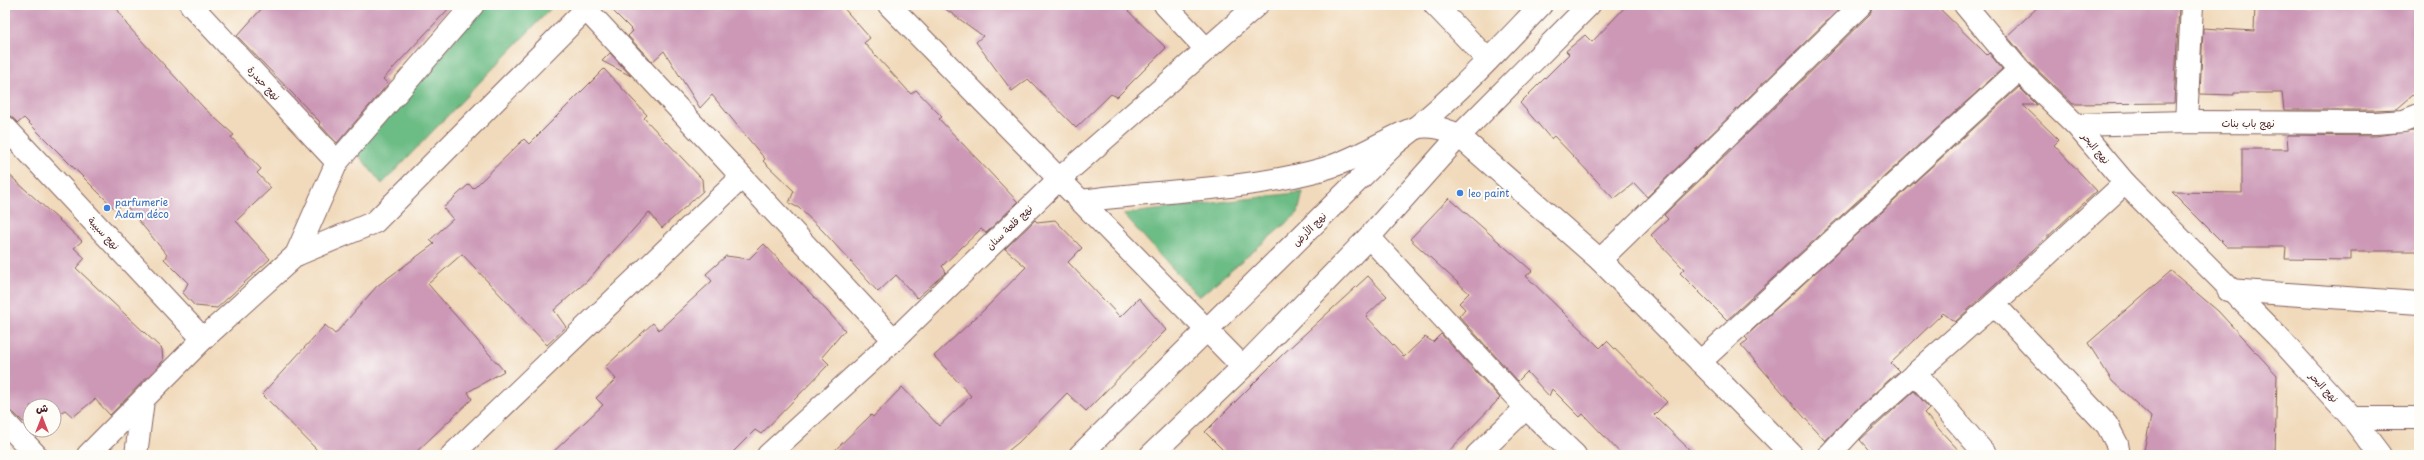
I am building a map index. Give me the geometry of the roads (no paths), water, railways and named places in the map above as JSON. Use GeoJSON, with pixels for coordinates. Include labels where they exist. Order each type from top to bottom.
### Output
{"type":"FeatureCollection","features":[{"type":"Feature","properties":{"kind":"street","name":"نهج حيدرة"},"geometry":{"type":"LineString","coordinates":[[191,5],[337,162]]}},
{"type":"Feature","properties":{"kind":"street"},"geometry":{"type":"LineString","coordinates":[[889,5],[1243,367]]}},
{"type":"Feature","properties":{"kind":"street"},"geometry":{"type":"LineString","coordinates":[[1165,5],[1205,48]]}},
{"type":"Feature","properties":{"kind":"street","name":"نهج قلعة سنان"},"geometry":{"type":"LineString","coordinates":[[768,455],[894,340],[1059,179],[1205,48],[1257,5]]}},
{"type":"Feature","properties":{"kind":"street"},"geometry":{"type":"LineString","coordinates":[[1435,5],[1488,60]]}},
{"type":"Feature","properties":{"kind":"street","name":"نهج الأرض"},"geometry":{"type":"LineString","coordinates":[[1080,455],[1396,143],[1417,127],[1488,60],[1541,5]]}},
{"type":"Feature","properties":{"kind":"street"},"geometry":{"type":"LineString","coordinates":[[1151,455],[1243,367],[1369,237],[1459,136],[1589,5]]}},
{"type":"Feature","properties":{"kind":"street"},"geometry":{"type":"LineString","coordinates":[[1600,260],[1861,5]]}},
{"type":"Feature","properties":{"kind":"street","name":"نهج البحر"},"geometry":{"type":"LineString","coordinates":[[1965,5],[2019,70],[2076,125],[2125,183],[2228,290],[2277,336],[2352,418],[2380,455]]}},
{"type":"Feature","properties":{"kind":"street"},"geometry":{"type":"LineString","coordinates":[[2186,122],[2192,5]]}},
{"type":"Feature","properties":{"kind":"street"},"geometry":{"type":"LineString","coordinates":[[296,255],[337,162],[469,7]]}},
{"type":"Feature","properties":{"kind":"street"},"geometry":{"type":"LineString","coordinates":[[88,455],[203,339],[296,255],[375,222],[584,7],[894,340]]}},
{"type":"Feature","properties":{"kind":"street"},"geometry":{"type":"LineString","coordinates":[[1700,362],[2019,70]]}},
{"type":"Feature","properties":{"kind":"street","name":"نهج باب بنات"},"geometry":{"type":"LineString","coordinates":[[2076,125],[2186,122],[2375,124],[2404,121],[2419,115]]}},
{"type":"Feature","properties":{"kind":"street"},"geometry":{"type":"LineString","coordinates":[[1080,201],[1282,179],[1325,169],[1417,127],[1431,126],[1447,130],[1459,136],[1600,260],[1792,455]]}},
{"type":"Feature","properties":{"kind":"street","name":"نهج سبيبة"},"geometry":{"type":"LineString","coordinates":[[5,127],[203,339]]}},
{"type":"Feature","properties":{"kind":"street"},"geometry":{"type":"LineString","coordinates":[[452,455],[742,176]]}},
{"type":"Feature","properties":{"kind":"street"},"geometry":{"type":"LineString","coordinates":[[1829,455],[1857,425],[1994,304],[2125,183]]}},
{"type":"Feature","properties":{"kind":"street"},"geometry":{"type":"LineString","coordinates":[[1369,237],[1526,408],[1576,455]]}},
{"type":"Feature","properties":{"kind":"street"},"geometry":{"type":"LineString","coordinates":[[2228,290],[2419,303]]}},
{"type":"Feature","properties":{"kind":"street"},"geometry":{"type":"LineString","coordinates":[[1994,304],[2107,425],[2119,455]]}},
{"type":"Feature","properties":{"kind":"street"},"geometry":{"type":"LineString","coordinates":[[1915,373],[1986,455]]}},
{"type":"Feature","properties":{"kind":"street"},"geometry":{"type":"LineString","coordinates":[[136,455],[143,400]]}},
{"type":"Feature","properties":{"kind":"street"},"geometry":{"type":"LineString","coordinates":[[1477,455],[1526,408]]}},
{"type":"Feature","properties":{"kind":"street"},"geometry":{"type":"LineString","coordinates":[[2352,418],[2419,418]]}},
{"type":"Feature","properties":{"kind":"street"},"geometry":{"type":"LineString","coordinates":[[5,422],[36,455]]}},
{"type":"Feature","properties":{"kind":"place","name":"leo paint"},"geometry":{"type":"Point","coordinates":[1460,193]}},
{"type":"Feature","properties":{"kind":"place","name":"parfumerie Adam déco"},"geometry":{"type":"Point","coordinates":[107,208]}}]}
